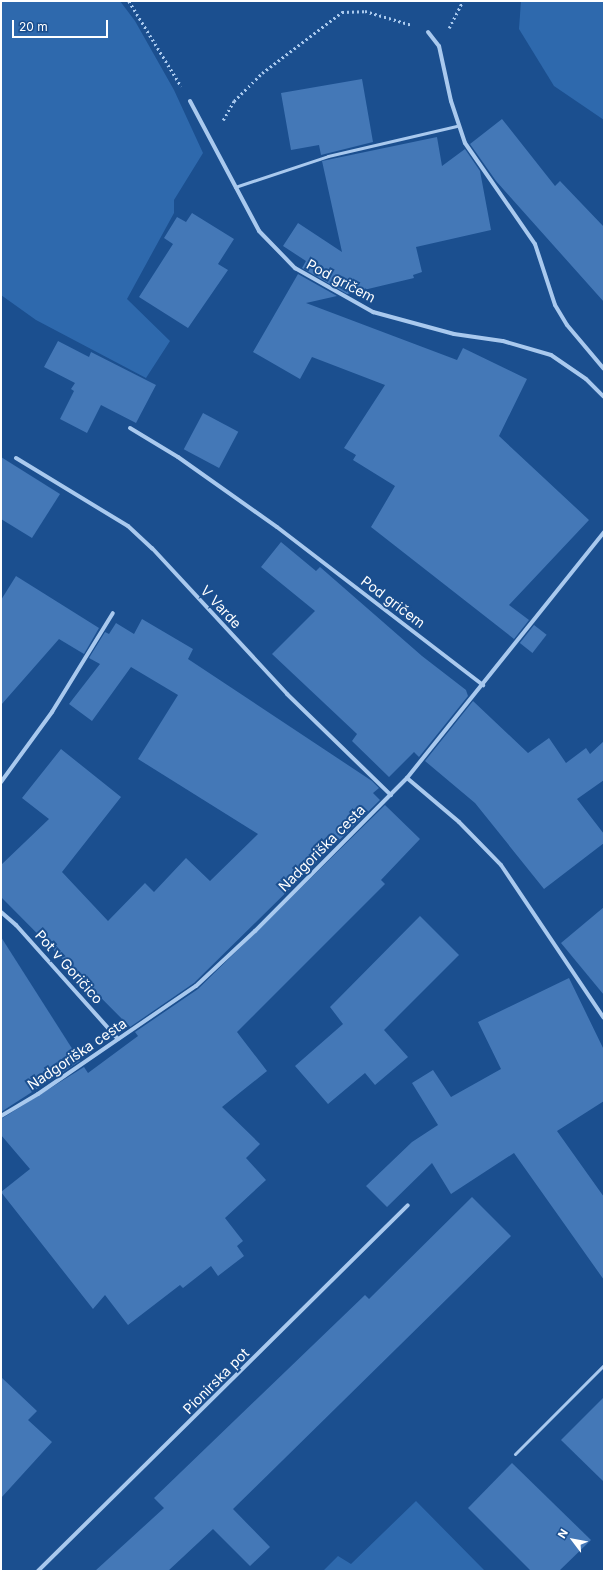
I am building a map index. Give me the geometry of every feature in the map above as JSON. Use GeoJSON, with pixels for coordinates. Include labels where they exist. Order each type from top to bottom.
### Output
{"type":"FeatureCollection","features":[{"type":"Feature","properties":{"kind":"street"},"geometry":{"type":"LineString","coordinates":[[428,32],[439,46],[457,126],[478,165],[535,244],[555,305],[567,325],[604,370]]}},
{"type":"Feature","properties":{"kind":"street","name":"Pod gričem"},"geometry":{"type":"LineString","coordinates":[[190,101],[259,231],[274,249],[295,268],[348,300],[373,312],[454,334],[533,348],[566,364],[604,397]]}},
{"type":"Feature","properties":{"kind":"street","name":"Pod gričem"},"geometry":{"type":"LineString","coordinates":[[130,428],[178,457],[277,527],[483,685]]}},
{"type":"Feature","properties":{"kind":"street","name":"V Varde"},"geometry":{"type":"LineString","coordinates":[[16,458],[128,526],[152,548],[287,694],[391,795]]}},
{"type":"Feature","properties":{"kind":"street"},"geometry":{"type":"LineString","coordinates":[[604,532],[483,685],[406,778],[459,822],[501,865],[604,1018]]}},
{"type":"Feature","properties":{"kind":"street"},"geometry":{"type":"LineString","coordinates":[[1,782],[52,712],[113,613]]}},
{"type":"Feature","properties":{"kind":"street","name":"Nadgoriška cesta"},"geometry":{"type":"LineString","coordinates":[[1,1116],[118,1040],[196,986],[391,795],[406,778]]}},
{"type":"Feature","properties":{"kind":"street","name":"Pot v Goričico"},"geometry":{"type":"LineString","coordinates":[[1,912],[16,925],[118,1040]]}},
{"type":"Feature","properties":{"kind":"street","name":"Pionirska pot"},"geometry":{"type":"LineString","coordinates":[[38,1571],[408,1205]]}},
{"type":"Feature","properties":{"kind":"lane"},"geometry":{"type":"LineString","coordinates":[[235,187],[328,156],[457,126]]}},
{"type":"Feature","properties":{"kind":"lane"},"geometry":{"type":"LineString","coordinates":[[515,1454],[604,1365]]}},
{"type":"Feature","properties":{"kind":"path"},"geometry":{"type":"LineString","coordinates":[[129,1],[190,101]]}},
{"type":"Feature","properties":{"kind":"path"},"geometry":{"type":"LineString","coordinates":[[439,46],[463,1]]}},
{"type":"Feature","properties":{"kind":"path"},"geometry":{"type":"LineString","coordinates":[[210,141],[234,101],[262,73],[342,12],[365,11],[400,19],[428,32]]}},
{"type":"Feature","properties":{"kind":"shaded area"},"geometry":{"type":"Polygon","coordinates":[[[1,1],[120,1],[135,21],[174,90],[203,153],[174,200],[174,213],[127,299],[170,341],[146,378],[36,320],[1,295],[1,1]]]}},
{"type":"Feature","properties":{"kind":"shaded area"},"geometry":{"type":"Polygon","coordinates":[[[521,1],[604,1],[604,120],[554,86],[519,29],[521,1]]]}},
{"type":"Feature","properties":{"kind":"shaded area"},"geometry":{"type":"Polygon","coordinates":[[[416,1501],[485,1571],[323,1571],[338,1556],[351,1564],[416,1501]]]}},
{"type":"Feature","properties":{"kind":"building"},"geometry":{"type":"Polygon","coordinates":[[[362,79],[373,142],[321,155],[319,145],[291,150],[281,93],[362,79]]]}},
{"type":"Feature","properties":{"kind":"building"},"geometry":{"type":"Polygon","coordinates":[[[502,119],[555,186],[560,181],[604,227],[604,302],[496,181],[470,144],[502,119]]]}},
{"type":"Feature","properties":{"kind":"building"},"geometry":{"type":"Polygon","coordinates":[[[437,137],[442,166],[465,149],[480,171],[491,230],[416,247],[422,272],[413,275],[414,278],[347,294],[302,268],[306,261],[283,246],[298,223],[342,252],[322,161],[437,137]]]}},
{"type":"Feature","properties":{"kind":"building"},"geometry":{"type":"Polygon","coordinates":[[[192,213],[234,239],[218,264],[228,270],[188,328],[139,297],[173,244],[164,238],[177,217],[186,222],[192,213]]]}},
{"type":"Feature","properties":{"kind":"building"},"geometry":{"type":"Polygon","coordinates":[[[298,274],[337,296],[306,303],[457,360],[463,348],[527,379],[499,436],[589,520],[509,605],[529,620],[514,639],[371,527],[395,486],[353,460],[356,455],[344,448],[385,385],[312,357],[300,379],[253,352],[298,274]]]}},
{"type":"Feature","properties":{"kind":"building"},"geometry":{"type":"Polygon","coordinates":[[[58,341],[89,357],[91,352],[156,385],[136,423],[101,405],[87,433],[60,419],[74,391],[71,389],[75,383],[44,367],[58,341]]]}},
{"type":"Feature","properties":{"kind":"building"},"geometry":{"type":"Polygon","coordinates":[[[203,413],[238,432],[219,468],[184,449],[203,413]]]}},
{"type":"Feature","properties":{"kind":"building"},"geometry":{"type":"Polygon","coordinates":[[[1,457],[60,494],[32,538],[1,519],[1,457]]]}},
{"type":"Feature","properties":{"kind":"building"},"geometry":{"type":"Polygon","coordinates":[[[281,542],[316,571],[320,567],[422,656],[466,690],[468,696],[419,757],[414,752],[389,777],[352,741],[357,734],[272,654],[315,611],[261,567],[281,542]]]}},
{"type":"Feature","properties":{"kind":"building"},"geometry":{"type":"Polygon","coordinates":[[[16,576],[99,628],[84,654],[59,639],[1,705],[1,600],[16,576]]]}},
{"type":"Feature","properties":{"kind":"building"},"geometry":{"type":"Polygon","coordinates":[[[142,619],[193,649],[188,659],[372,781],[379,788],[373,793],[380,800],[194,983],[130,1027],[1,897],[1,865],[49,819],[22,798],[61,749],[121,797],[62,872],[108,921],[145,883],[154,892],[186,858],[210,881],[258,834],[138,759],[178,695],[131,667],[92,721],[69,704],[100,664],[89,658],[105,632],[109,634],[116,623],[134,634],[142,619]]]}},
{"type":"Feature","properties":{"kind":"building"},"geometry":{"type":"Polygon","coordinates":[[[534,625],[547,635],[532,653],[520,643],[534,625]]]}},
{"type":"Feature","properties":{"kind":"building"},"geometry":{"type":"Polygon","coordinates":[[[473,701],[528,753],[549,738],[566,763],[586,748],[590,754],[604,741],[604,780],[577,799],[604,834],[604,843],[544,889],[475,803],[425,761],[473,701]]]}},
{"type":"Feature","properties":{"kind":"building"},"geometry":{"type":"Polygon","coordinates":[[[385,805],[420,839],[381,880],[385,884],[237,1032],[267,1071],[222,1107],[260,1144],[246,1158],[266,1180],[225,1218],[243,1241],[237,1246],[244,1256],[218,1276],[211,1266],[183,1288],[180,1285],[128,1325],[105,1295],[93,1309],[1,1192],[30,1169],[1,1135],[1,1119],[84,1067],[88,1073],[138,1036],[135,1032],[198,989],[385,805]]]}},
{"type":"Feature","properties":{"kind":"building"},"geometry":{"type":"Polygon","coordinates":[[[604,907],[604,995],[561,943],[604,907]]]}},
{"type":"Feature","properties":{"kind":"building"},"geometry":{"type":"Polygon","coordinates":[[[420,916],[459,955],[384,1030],[408,1057],[375,1085],[365,1073],[328,1104],[295,1066],[343,1024],[330,1007],[420,916]]]}},
{"type":"Feature","properties":{"kind":"building"},"geometry":{"type":"Polygon","coordinates":[[[1,937],[80,1061],[1,1112],[1,937]]]}},
{"type":"Feature","properties":{"kind":"building"},"geometry":{"type":"Polygon","coordinates":[[[569,978],[604,1050],[604,1101],[557,1131],[604,1197],[604,1280],[514,1153],[451,1194],[432,1163],[387,1207],[366,1186],[412,1142],[438,1125],[412,1083],[433,1070],[451,1097],[501,1069],[478,1022],[569,978]]]}},
{"type":"Feature","properties":{"kind":"building"},"geometry":{"type":"Polygon","coordinates":[[[472,1197],[511,1236],[233,1509],[270,1547],[250,1566],[213,1529],[168,1571],[95,1571],[164,1508],[154,1498],[365,1295],[369,1299],[472,1197]]]}},
{"type":"Feature","properties":{"kind":"building"},"geometry":{"type":"Polygon","coordinates":[[[1,1377],[37,1411],[28,1420],[52,1442],[1,1498],[1,1377]]]}},
{"type":"Feature","properties":{"kind":"building"},"geometry":{"type":"Polygon","coordinates":[[[604,1397],[604,1482],[561,1440],[604,1397]]]}},
{"type":"Feature","properties":{"kind":"building"},"geometry":{"type":"Polygon","coordinates":[[[512,1463],[591,1540],[559,1571],[531,1571],[468,1508],[512,1463]]]}}]}
